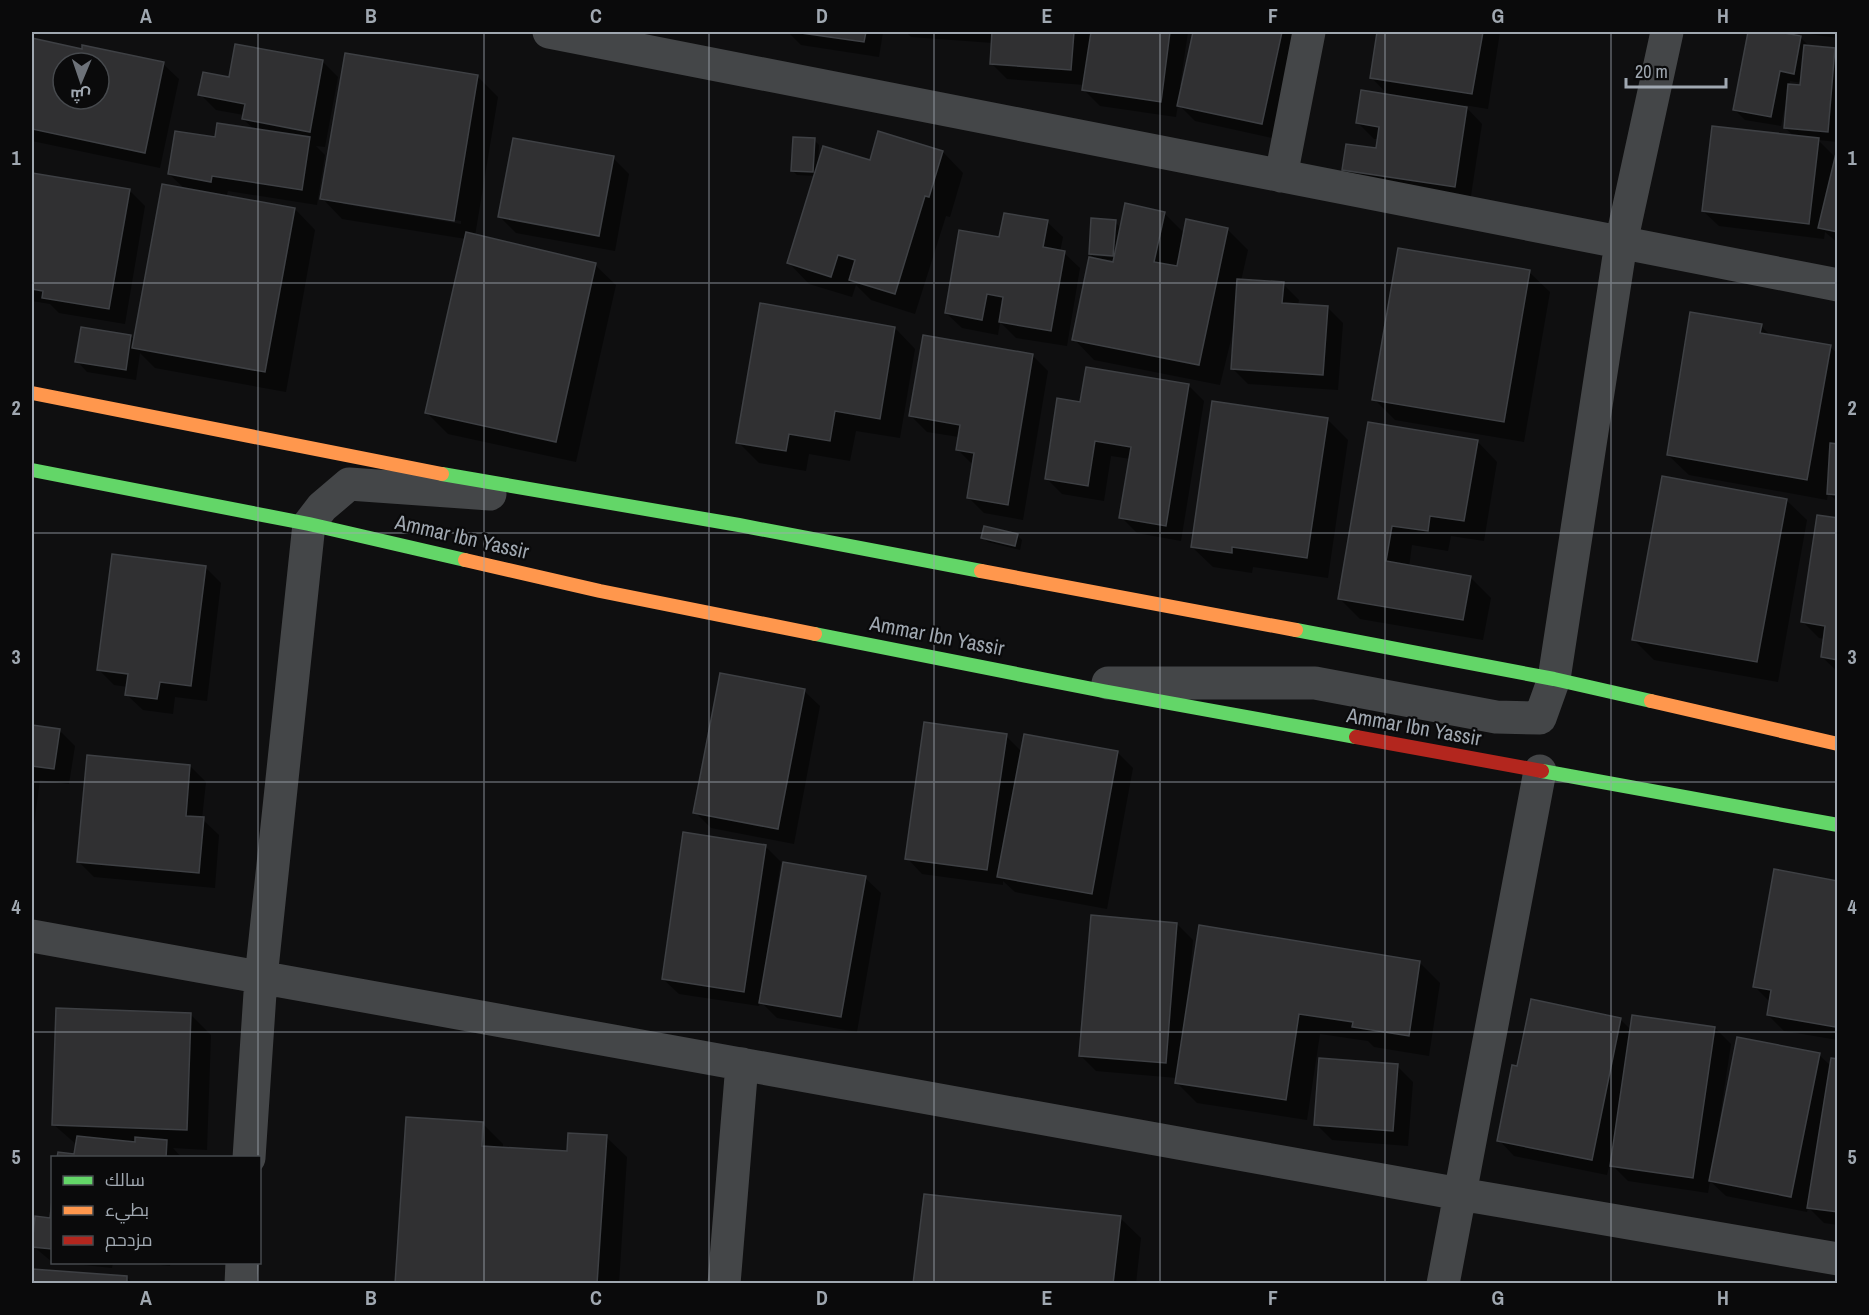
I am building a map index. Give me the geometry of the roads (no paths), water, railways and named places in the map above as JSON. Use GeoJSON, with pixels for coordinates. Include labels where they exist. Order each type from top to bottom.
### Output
{"type":"FeatureCollection","features":[{"type":"Feature","properties":{"kind":"street"},"geometry":{"type":"LineString","coordinates":[[549,32],[1838,285]]}},
{"type":"Feature","properties":{"kind":"street"},"geometry":{"type":"LineString","coordinates":[[1281,176],[1309,32]]}},
{"type":"Feature","properties":{"kind":"street"},"geometry":{"type":"LineString","coordinates":[[1067,683],[1315,683],[1496,717],[1540,718],[1554,679],[1621,243],[1667,32]]}},
{"type":"Feature","properties":{"kind":"street"},"geometry":{"type":"LineString","coordinates":[[32,393],[357,459],[620,504],[1554,679],[1838,744]]}},
{"type":"Feature","properties":{"kind":"street","name":"Ammar Ibn Yassir"},"geometry":{"type":"LineString","coordinates":[[32,470],[309,524],[600,591],[1067,683],[1838,825]]}},
{"type":"Feature","properties":{"kind":"street"},"geometry":{"type":"LineString","coordinates":[[249,1156],[261,978],[309,524],[322,507],[349,484],[620,504]]}},
{"type":"Feature","properties":{"kind":"street"},"geometry":{"type":"LineString","coordinates":[[1443,1284],[1540,771]]}},
{"type":"Feature","properties":{"kind":"street"},"geometry":{"type":"LineString","coordinates":[[32,936],[1460,1194],[1838,1258]]}},
{"type":"Feature","properties":{"kind":"street"},"geometry":{"type":"LineString","coordinates":[[724,1284],[742,1064]]}},
{"type":"Feature","properties":{"kind":"street"},"geometry":{"type":"LineString","coordinates":[[241,1284],[242,1264]]}}]}
